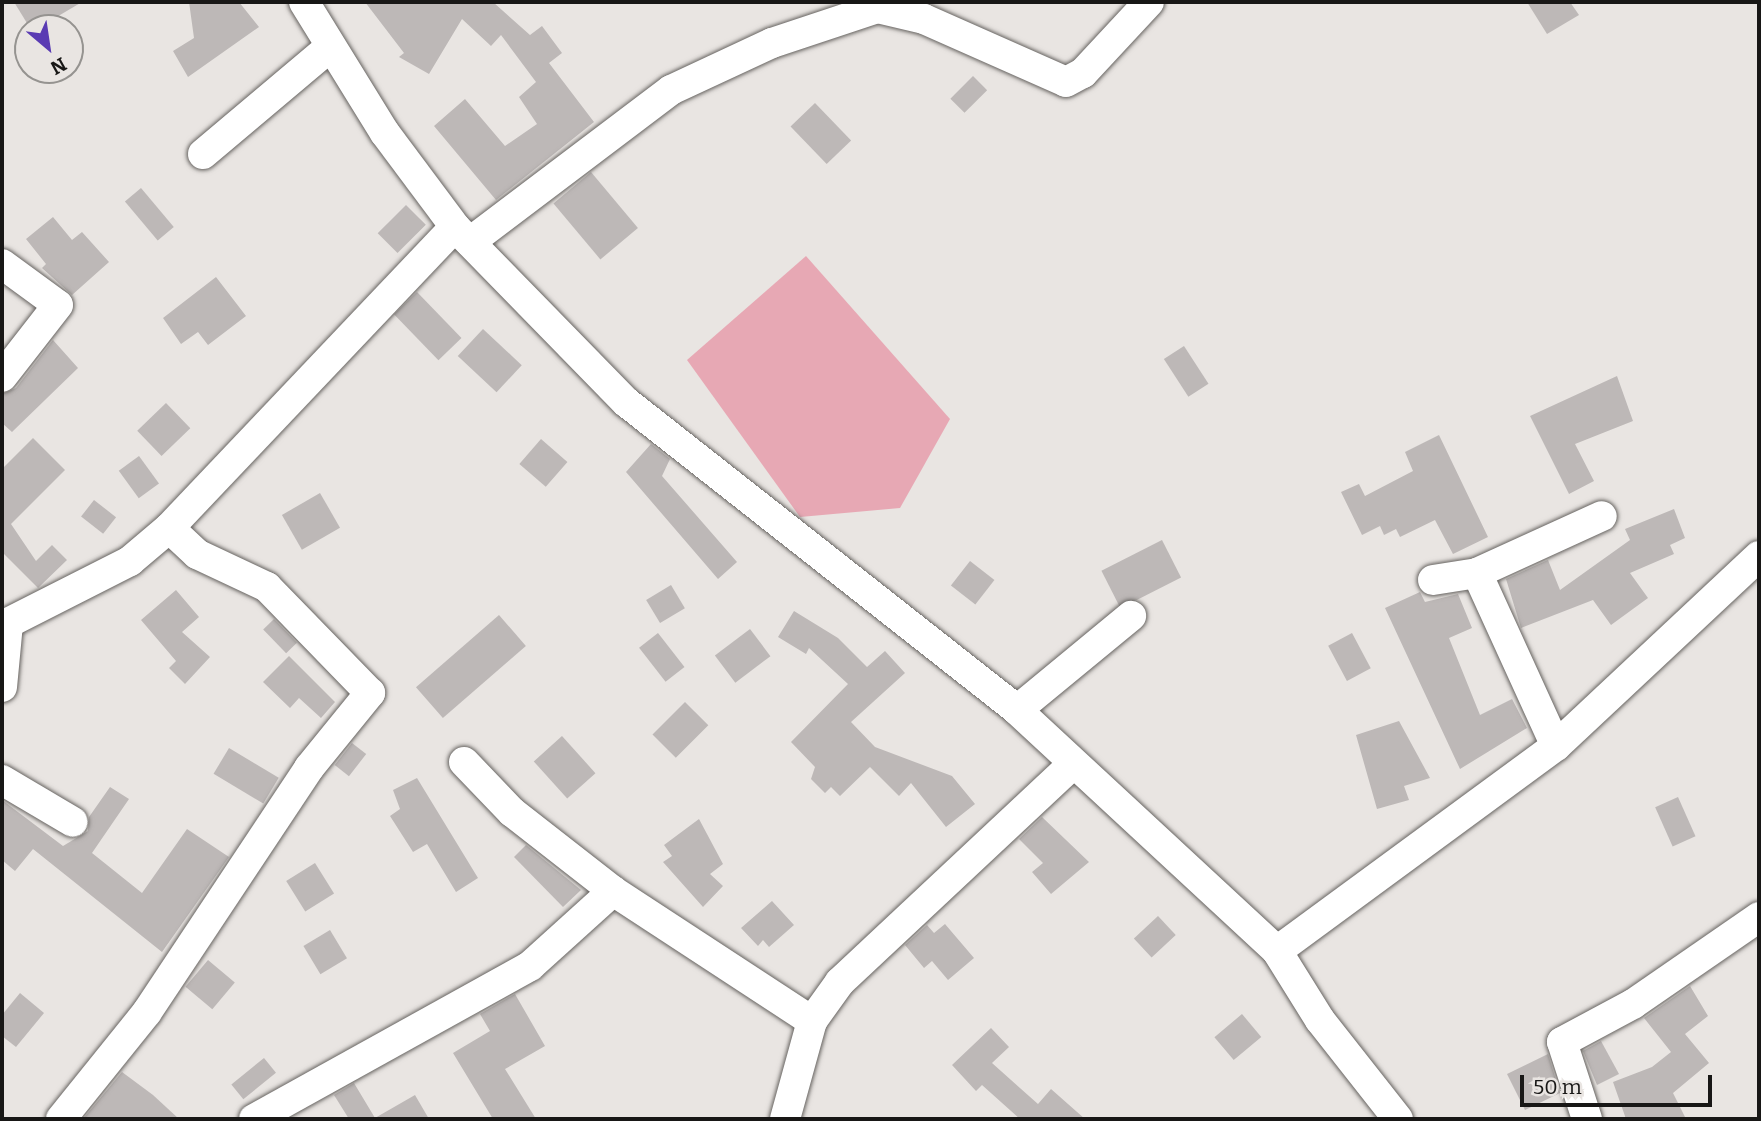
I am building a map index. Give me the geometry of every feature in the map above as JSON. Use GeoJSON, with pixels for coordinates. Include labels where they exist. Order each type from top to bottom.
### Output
{"type":"FeatureCollection","features":[{"type":"Feature","properties":{"kind":"street"},"geometry":{"type":"LineString","coordinates":[[304,2],[330,47],[463,235],[626,402],[1017,710],[1277,951],[1320,1020],[1398,1119]]}},
{"type":"Feature","properties":{"kind":"street"},"geometry":{"type":"LineString","coordinates":[[2,687],[5,625],[130,561],[169,528],[463,235],[671,90],[772,43],[877,8],[924,19],[1066,82],[1083,73],[1149,2]]}},
{"type":"Feature","properties":{"kind":"street"},"geometry":{"type":"LineString","coordinates":[[203,154],[330,47]]}},
{"type":"Feature","properties":{"kind":"street"},"geometry":{"type":"LineString","coordinates":[[2,264],[58,305],[2,377]]}},
{"type":"Feature","properties":{"kind":"street"},"geometry":{"type":"LineString","coordinates":[[1433,580],[1477,573],[1602,516]]}},
{"type":"Feature","properties":{"kind":"street"},"geometry":{"type":"LineString","coordinates":[[61,1119],[147,1012],[309,768],[370,693],[267,587],[197,554],[169,528]]}},
{"type":"Feature","properties":{"kind":"street"},"geometry":{"type":"LineString","coordinates":[[1277,951],[1556,746],[1759,556]]}},
{"type":"Feature","properties":{"kind":"street"},"geometry":{"type":"LineString","coordinates":[[1477,573],[1556,746]]}},
{"type":"Feature","properties":{"kind":"street"},"geometry":{"type":"LineString","coordinates":[[1017,710],[1131,615]]}},
{"type":"Feature","properties":{"kind":"street"},"geometry":{"type":"LineString","coordinates":[[464,762],[512,812],[613,891],[812,1021]]}},
{"type":"Feature","properties":{"kind":"street"},"geometry":{"type":"LineString","coordinates":[[785,1119],[812,1021],[841,982],[1073,764]]}},
{"type":"Feature","properties":{"kind":"street"},"geometry":{"type":"LineString","coordinates":[[2,780],[73,822]]}},
{"type":"Feature","properties":{"kind":"street"},"geometry":{"type":"LineString","coordinates":[[254,1119],[530,966],[613,891]]}},
{"type":"Feature","properties":{"kind":"street"},"geometry":{"type":"LineString","coordinates":[[1587,1119],[1562,1041],[1633,1004],[1759,917]]}},
{"type":"Feature","properties":{"kind":"shaded area"},"geometry":{"type":"Polygon","coordinates":[[[806,256],[950,419],[900,508],[800,517],[687,360],[806,256]]]}},
{"type":"Feature","properties":{"kind":"building"},"geometry":{"type":"Polygon","coordinates":[[[14,2],[82,2],[62,14],[21,14],[14,2]]]}},
{"type":"Feature","properties":{"kind":"building"},"geometry":{"type":"Polygon","coordinates":[[[189,2],[239,2],[259,27],[188,77],[173,51],[194,38],[189,2]]]}},
{"type":"Feature","properties":{"kind":"building"},"geometry":{"type":"Polygon","coordinates":[[[365,2],[493,2],[530,35],[542,26],[562,53],[549,63],[594,122],[496,200],[434,126],[465,99],[505,146],[537,124],[519,97],[536,82],[501,35],[491,46],[462,19],[429,74],[399,57],[404,53],[365,2]]]}},
{"type":"Feature","properties":{"kind":"building"},"geometry":{"type":"Polygon","coordinates":[[[1527,2],[1570,2],[1579,15],[1547,34],[1527,2]]]}},
{"type":"Feature","properties":{"kind":"building"},"geometry":{"type":"Polygon","coordinates":[[[973,76],[987,90],[965,113],[950,99],[973,76]]]}},
{"type":"Feature","properties":{"kind":"building"},"geometry":{"type":"Polygon","coordinates":[[[815,103],[851,140],[827,164],[791,127],[815,103]]]}},
{"type":"Feature","properties":{"kind":"building"},"geometry":{"type":"Polygon","coordinates":[[[591,172],[638,228],[600,259],[553,203],[591,172]]]}},
{"type":"Feature","properties":{"kind":"building"},"geometry":{"type":"Polygon","coordinates":[[[141,188],[174,227],[158,241],[125,201],[141,188]]]}},
{"type":"Feature","properties":{"kind":"building"},"geometry":{"type":"Polygon","coordinates":[[[406,205],[426,225],[398,253],[378,233],[406,205]]]}},
{"type":"Feature","properties":{"kind":"building"},"geometry":{"type":"Polygon","coordinates":[[[53,217],[72,240],[82,232],[109,262],[72,295],[42,268],[46,264],[26,239],[53,217]]]}},
{"type":"Feature","properties":{"kind":"building"},"geometry":{"type":"Polygon","coordinates":[[[216,277],[246,316],[208,345],[198,332],[181,344],[163,318],[216,277]]]}},
{"type":"Feature","properties":{"kind":"building"},"geometry":{"type":"Polygon","coordinates":[[[417,292],[461,338],[438,360],[394,314],[417,292]]]}},
{"type":"Feature","properties":{"kind":"building"},"geometry":{"type":"Polygon","coordinates":[[[483,329],[522,365],[497,392],[458,356],[483,329]]]}},
{"type":"Feature","properties":{"kind":"building"},"geometry":{"type":"Polygon","coordinates":[[[53,340],[78,368],[12,432],[2,423],[2,394],[16,388],[53,340]]]}},
{"type":"Feature","properties":{"kind":"building"},"geometry":{"type":"Polygon","coordinates":[[[1184,346],[1209,384],[1188,397],[1164,359],[1184,346]]]}},
{"type":"Feature","properties":{"kind":"building"},"geometry":{"type":"Polygon","coordinates":[[[1617,376],[1633,421],[1575,444],[1594,481],[1569,494],[1530,416],[1617,376]]]}},
{"type":"Feature","properties":{"kind":"building"},"geometry":{"type":"Polygon","coordinates":[[[166,403],[190,428],[162,456],[137,431],[166,403]]]}},
{"type":"Feature","properties":{"kind":"building"},"geometry":{"type":"Polygon","coordinates":[[[1439,435],[1488,537],[1453,554],[1435,520],[1400,537],[1396,529],[1384,535],[1380,526],[1362,535],[1341,492],[1359,484],[1365,496],[1413,471],[1405,452],[1439,435]]]}},
{"type":"Feature","properties":{"kind":"building"},"geometry":{"type":"Polygon","coordinates":[[[33,438],[65,470],[11,524],[36,561],[52,545],[67,560],[38,588],[2,552],[2,469],[33,438]]]}},
{"type":"Feature","properties":{"kind":"building"},"geometry":{"type":"Polygon","coordinates":[[[541,439],[567,462],[546,487],[519,464],[541,439]]]}},
{"type":"Feature","properties":{"kind":"building"},"geometry":{"type":"Polygon","coordinates":[[[651,444],[670,459],[662,476],[737,562],[718,579],[626,472],[651,444]]]}},
{"type":"Feature","properties":{"kind":"building"},"geometry":{"type":"Polygon","coordinates":[[[139,456],[159,484],[139,498],[119,471],[139,456]]]}},
{"type":"Feature","properties":{"kind":"building"},"geometry":{"type":"Polygon","coordinates":[[[320,493],[340,528],[302,550],[282,515],[320,493]]]}},
{"type":"Feature","properties":{"kind":"building"},"geometry":{"type":"Polygon","coordinates":[[[94,500],[116,517],[103,534],[81,517],[94,500]]]}},
{"type":"Feature","properties":{"kind":"building"},"geometry":{"type":"Polygon","coordinates":[[[1674,509],[1685,538],[1670,545],[1674,554],[1630,573],[1648,598],[1611,625],[1593,600],[1521,628],[1506,579],[1548,560],[1560,590],[1630,540],[1625,529],[1674,509]]]}},
{"type":"Feature","properties":{"kind":"building"},"geometry":{"type":"Polygon","coordinates":[[[1162,540],[1181,577],[1120,608],[1101,571],[1162,540]]]}},
{"type":"Feature","properties":{"kind":"building"},"geometry":{"type":"Polygon","coordinates":[[[970,561],[994,580],[975,605],[951,585],[970,561]]]}},
{"type":"Feature","properties":{"kind":"building"},"geometry":{"type":"Polygon","coordinates":[[[671,585],[685,608],[660,623],[646,600],[671,585]]]}},
{"type":"Feature","properties":{"kind":"building"},"geometry":{"type":"Polygon","coordinates":[[[176,590],[199,617],[182,632],[210,657],[185,684],[169,668],[176,661],[141,620],[176,590]]]}},
{"type":"Feature","properties":{"kind":"building"},"geometry":{"type":"Polygon","coordinates":[[[1420,592],[1425,602],[1458,594],[1472,628],[1449,638],[1480,715],[1512,699],[1527,728],[1460,769],[1385,608],[1420,592]]]}},
{"type":"Feature","properties":{"kind":"building"},"geometry":{"type":"Polygon","coordinates":[[[794,611],[838,638],[867,667],[885,651],[905,673],[851,722],[875,747],[952,776],[975,804],[946,827],[911,783],[899,796],[870,767],[840,796],[831,787],[825,793],[811,779],[815,767],[791,742],[848,684],[809,648],[806,654],[778,637],[794,611]]]}},
{"type":"Feature","properties":{"kind":"building"},"geometry":{"type":"Polygon","coordinates":[[[499,615],[526,646],[443,718],[416,687],[499,615]]]}},
{"type":"Feature","properties":{"kind":"building"},"geometry":{"type":"Polygon","coordinates":[[[274,619],[297,643],[286,653],[263,629],[274,619]]]}},
{"type":"Feature","properties":{"kind":"building"},"geometry":{"type":"Polygon","coordinates":[[[750,629],[770,656],[735,683],[715,655],[750,629]]]}},
{"type":"Feature","properties":{"kind":"building"},"geometry":{"type":"Polygon","coordinates":[[[658,633],[684,667],[666,682],[639,648],[658,633]]]}},
{"type":"Feature","properties":{"kind":"building"},"geometry":{"type":"Polygon","coordinates":[[[1352,633],[1371,668],[1347,681],[1328,646],[1352,633]]]}},
{"type":"Feature","properties":{"kind":"building"},"geometry":{"type":"Polygon","coordinates":[[[289,656],[335,702],[321,718],[299,698],[290,708],[263,682],[289,656]]]}},
{"type":"Feature","properties":{"kind":"building"},"geometry":{"type":"Polygon","coordinates":[[[685,702],[708,725],[676,758],[652,735],[685,702]]]}},
{"type":"Feature","properties":{"kind":"building"},"geometry":{"type":"Polygon","coordinates":[[[1399,721],[1430,778],[1404,786],[1409,800],[1377,809],[1356,735],[1399,721]]]}},
{"type":"Feature","properties":{"kind":"building"},"geometry":{"type":"Polygon","coordinates":[[[562,736],[595,773],[567,799],[534,761],[562,736]]]}},
{"type":"Feature","properties":{"kind":"building"},"geometry":{"type":"Polygon","coordinates":[[[352,743],[366,754],[349,776],[335,765],[352,743]]]}},
{"type":"Feature","properties":{"kind":"building"},"geometry":{"type":"Polygon","coordinates":[[[229,748],[279,778],[263,804],[214,774],[229,748]]]}},
{"type":"Feature","properties":{"kind":"building"},"geometry":{"type":"Polygon","coordinates":[[[417,778],[478,878],[456,892],[427,844],[413,852],[390,816],[400,809],[393,790],[417,778]]]}},
{"type":"Feature","properties":{"kind":"building"},"geometry":{"type":"Polygon","coordinates":[[[110,787],[129,799],[92,853],[142,893],[187,829],[229,857],[162,952],[33,849],[15,871],[2,860],[2,800],[63,846],[88,831],[89,817],[110,787]]]}},
{"type":"Feature","properties":{"kind":"building"},"geometry":{"type":"Polygon","coordinates":[[[1678,797],[1695,836],[1673,846],[1655,807],[1678,797]]]}},
{"type":"Feature","properties":{"kind":"building"},"geometry":{"type":"Polygon","coordinates":[[[1042,817],[1089,862],[1051,894],[1032,872],[1043,863],[1019,839],[1042,817]]]}},
{"type":"Feature","properties":{"kind":"building"},"geometry":{"type":"Polygon","coordinates":[[[699,819],[723,864],[710,874],[723,886],[703,907],[663,862],[672,856],[664,845],[699,819]]]}},
{"type":"Feature","properties":{"kind":"building"},"geometry":{"type":"Polygon","coordinates":[[[526,845],[581,890],[563,907],[514,857],[526,845]]]}},
{"type":"Feature","properties":{"kind":"building"},"geometry":{"type":"Polygon","coordinates":[[[315,863],[334,894],[305,912],[286,881],[315,863]]]}},
{"type":"Feature","properties":{"kind":"building"},"geometry":{"type":"Polygon","coordinates":[[[772,901],[794,925],[769,947],[763,940],[758,946],[741,928],[772,901]]]}},
{"type":"Feature","properties":{"kind":"building"},"geometry":{"type":"Polygon","coordinates":[[[1158,916],[1176,935],[1152,958],[1134,939],[1158,916]]]}},
{"type":"Feature","properties":{"kind":"building"},"geometry":{"type":"Polygon","coordinates":[[[945,924],[974,958],[948,980],[932,961],[924,968],[905,945],[927,925],[934,933],[945,924]]]}},
{"type":"Feature","properties":{"kind":"building"},"geometry":{"type":"Polygon","coordinates":[[[330,930],[347,958],[320,974],[303,946],[330,930]]]}},
{"type":"Feature","properties":{"kind":"building"},"geometry":{"type":"Polygon","coordinates":[[[208,960],[235,982],[212,1009],[186,987],[208,960]]]}},
{"type":"Feature","properties":{"kind":"building"},"geometry":{"type":"Polygon","coordinates":[[[1690,986],[1708,1016],[1685,1034],[1709,1063],[1673,1093],[1686,1119],[1626,1119],[1613,1082],[1652,1067],[1671,1052],[1644,1018],[1690,986]]]}},
{"type":"Feature","properties":{"kind":"building"},"geometry":{"type":"Polygon","coordinates":[[[20,993],[44,1013],[16,1047],[2,1036],[2,1015],[20,993]]]}},
{"type":"Feature","properties":{"kind":"building"},"geometry":{"type":"Polygon","coordinates":[[[515,994],[545,1046],[505,1069],[536,1119],[493,1119],[453,1053],[490,1031],[480,1014],[515,994]]]}},
{"type":"Feature","properties":{"kind":"building"},"geometry":{"type":"Polygon","coordinates":[[[1242,1014],[1261,1037],[1234,1060],[1214,1037],[1242,1014]]]}},
{"type":"Feature","properties":{"kind":"building"},"geometry":{"type":"Polygon","coordinates":[[[991,1028],[1009,1047],[992,1063],[1038,1104],[1051,1089],[1085,1119],[1020,1119],[982,1085],[976,1091],[952,1065],[991,1028]]]}},
{"type":"Feature","properties":{"kind":"building"},"geometry":{"type":"Polygon","coordinates":[[[1601,1041],[1619,1074],[1597,1085],[1583,1051],[1601,1041]]]}},
{"type":"Feature","properties":{"kind":"building"},"geometry":{"type":"Polygon","coordinates":[[[1548,1054],[1560,1093],[1525,1110],[1507,1074],[1548,1054]]]}},
{"type":"Feature","properties":{"kind":"building"},"geometry":{"type":"Polygon","coordinates":[[[264,1058],[276,1073],[243,1099],[231,1084],[264,1058]]]}},
{"type":"Feature","properties":{"kind":"building"},"geometry":{"type":"Polygon","coordinates":[[[122,1072],[153,1095],[179,1119],[83,1119],[122,1072]]]}},
{"type":"Feature","properties":{"kind":"building"},"geometry":{"type":"Polygon","coordinates":[[[354,1083],[375,1118],[415,1095],[429,1119],[349,1119],[334,1095],[354,1083]]]}}]}
